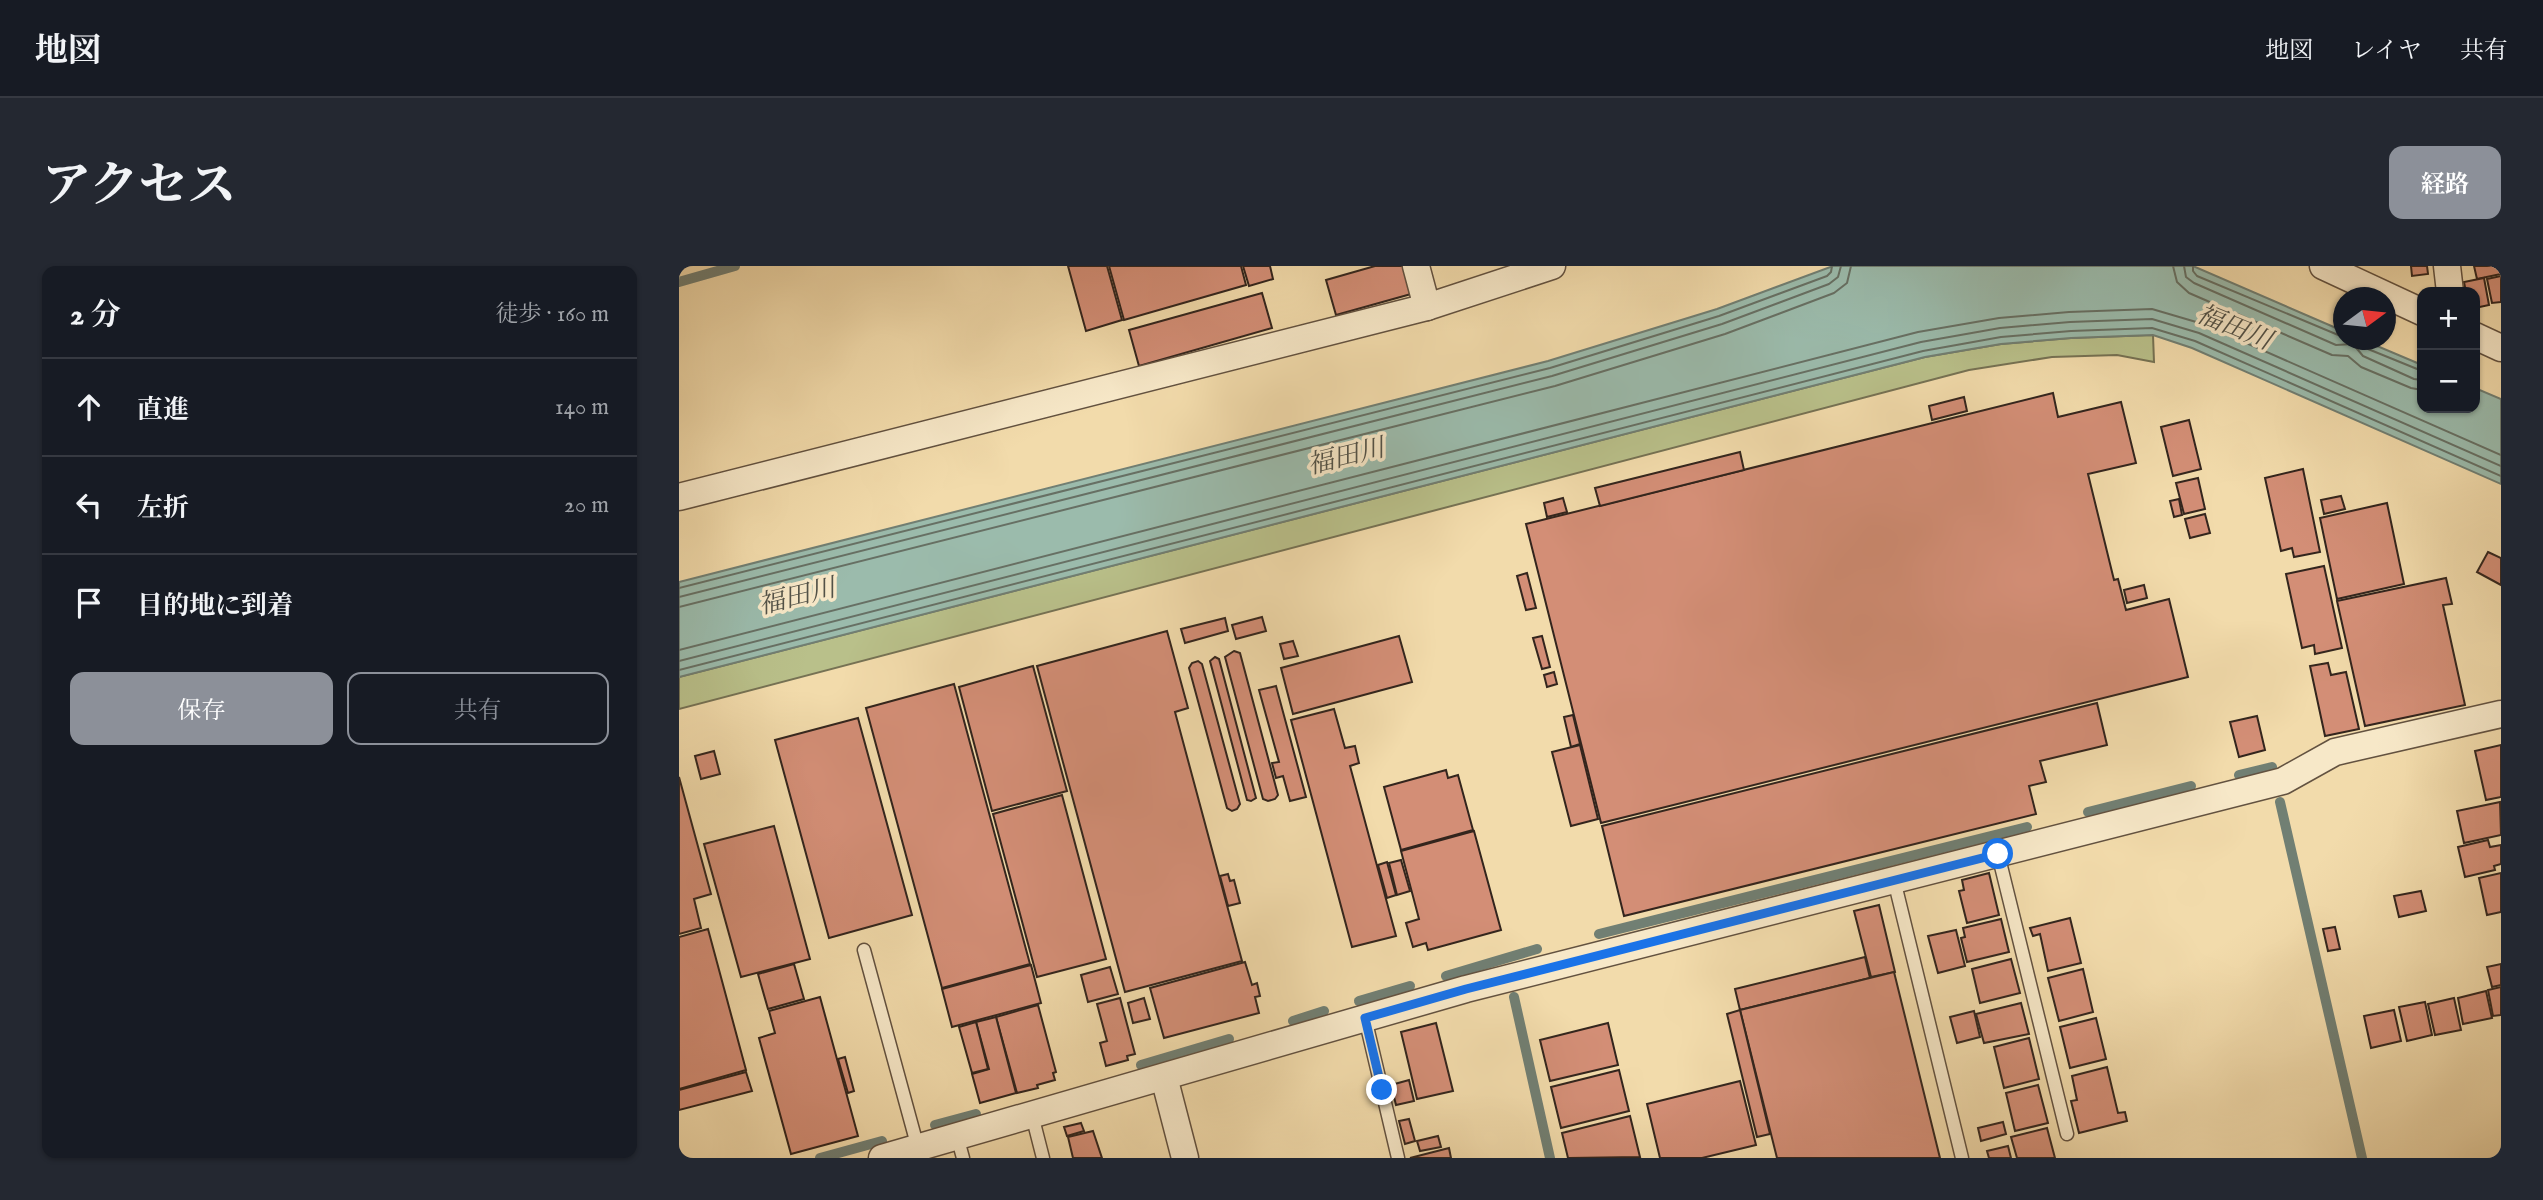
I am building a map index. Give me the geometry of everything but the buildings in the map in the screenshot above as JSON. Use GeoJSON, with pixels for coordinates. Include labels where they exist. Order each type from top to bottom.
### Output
{"type":"FeatureCollection","features":[{"type":"Feature","properties":{"kind":"street"},"geometry":{"type":"LineString","coordinates":[[1416,266],[1427,307]]}},
{"type":"Feature","properties":{"kind":"street"},"geometry":{"type":"LineString","coordinates":[[679,497],[1427,307],[1552,266]]}},
{"type":"Feature","properties":{"kind":"street"},"geometry":{"type":"LineString","coordinates":[[2323,266],[2417,310]]}},
{"type":"Feature","properties":{"kind":"street"},"geometry":{"type":"LineString","coordinates":[[2447,266],[2449,287]]}},
{"type":"Feature","properties":{"kind":"street"},"geometry":{"type":"LineString","coordinates":[[2480,338],[2501,348]]}},
{"type":"Feature","properties":{"kind":"street"},"geometry":{"type":"LineString","coordinates":[[882,1158],[918,1148],[960,1147],[1033,1115],[1479,985],[2283,782],[2335,752],[2501,714]]}},
{"type":"Feature","properties":{"kind":"street"},"geometry":{"type":"LineString","coordinates":[[1164,1077],[1185,1158]]}},
{"type":"Feature","properties":{"kind":"lane"},"geometry":{"type":"LineString","coordinates":[[1998,854],[2067,1134]]}},
{"type":"Feature","properties":{"kind":"lane"},"geometry":{"type":"LineString","coordinates":[[1894,880],[1962,1158]]}},
{"type":"Feature","properties":{"kind":"lane"},"geometry":{"type":"LineString","coordinates":[[864,950],[918,1148]]}},
{"type":"Feature","properties":{"kind":"lane"},"geometry":{"type":"LineString","coordinates":[[1365,1018],[1398,1158]]}},
{"type":"Feature","properties":{"kind":"lane"},"geometry":{"type":"LineString","coordinates":[[1033,1115],[1043,1158]]}},
{"type":"Feature","properties":{"kind":"green space"},"geometry":{"type":"Polygon","coordinates":[[[2153,335],[2154,362],[2117,355],[2052,357],[1969,370],[679,709],[679,677],[1925,357],[2001,344],[2153,335]]]}},
{"type":"Feature","properties":{"kind":"water","name":"福田川"},"geometry":{"type":"Polygon","coordinates":[[[1833,266],[2193,266],[2333,327],[2333,350],[2387,350],[2417,363],[2417,413],[2480,413],[2480,390],[2501,399],[2501,484],[2192,348],[2153,335],[2001,344],[1925,357],[679,677],[679,582],[1548,361],[1717,309],[1833,266]]]}},
{"type":"Feature","properties":{"kind":"waterway"},"geometry":{"type":"LineString","coordinates":[[679,282],[735,266]]}},
{"type":"Feature","properties":{"kind":"waterway"},"geometry":{"type":"LineString","coordinates":[[2239,775],[2272,767]]}},
{"type":"Feature","properties":{"kind":"waterway"},"geometry":{"type":"LineString","coordinates":[[2088,812],[2191,786]]}},
{"type":"Feature","properties":{"kind":"waterway"},"geometry":{"type":"LineString","coordinates":[[2280,802],[2362,1158]]}},
{"type":"Feature","properties":{"kind":"waterway"},"geometry":{"type":"LineString","coordinates":[[1599,934],[2027,827]]}},
{"type":"Feature","properties":{"kind":"waterway"},"geometry":{"type":"LineString","coordinates":[[1446,976],[1537,949]]}},
{"type":"Feature","properties":{"kind":"waterway"},"geometry":{"type":"LineString","coordinates":[[1359,1001],[1410,986]]}},
{"type":"Feature","properties":{"kind":"waterway"},"geometry":{"type":"LineString","coordinates":[[1514,997],[1550,1158]]}},
{"type":"Feature","properties":{"kind":"waterway"},"geometry":{"type":"LineString","coordinates":[[1293,1021],[1324,1011]]}},
{"type":"Feature","properties":{"kind":"waterway"},"geometry":{"type":"LineString","coordinates":[[1141,1065],[1229,1039]]}},
{"type":"Feature","properties":{"kind":"waterway"},"geometry":{"type":"LineString","coordinates":[[935,1125],[976,1114]]}},
{"type":"Feature","properties":{"kind":"waterway"},"geometry":{"type":"LineString","coordinates":[[820,1158],[882,1141]]}},
{"type":"Feature","properties":{"kind":"route"},"geometry":{"type":"LineString","coordinates":[[1382,1090],[1365,1018],[1466,989],[1998,854]]}}]}
